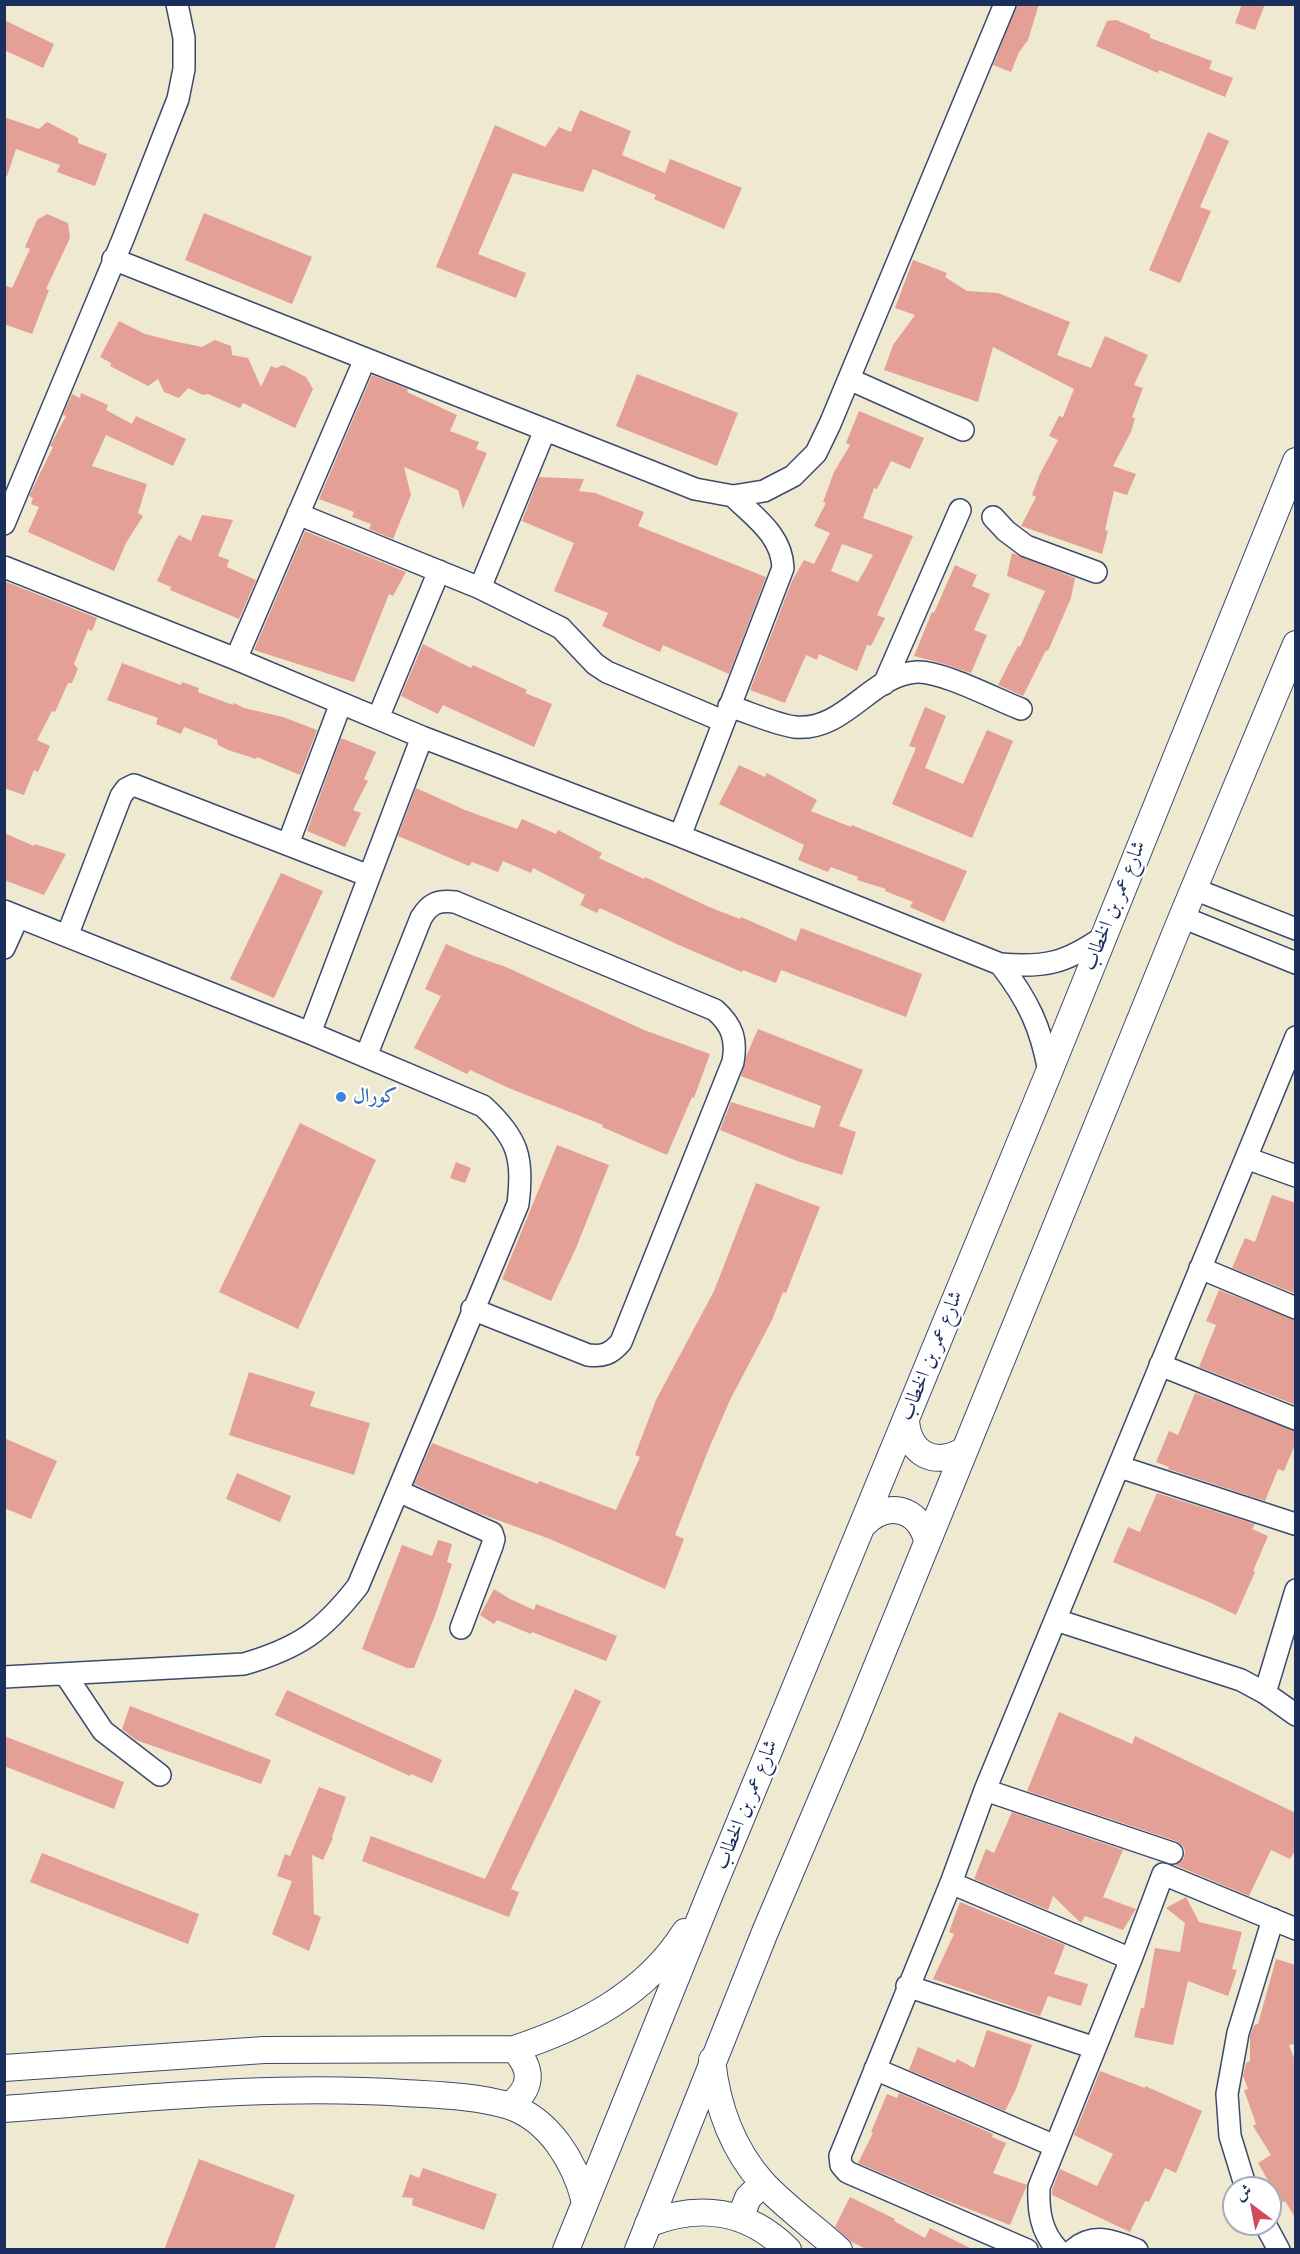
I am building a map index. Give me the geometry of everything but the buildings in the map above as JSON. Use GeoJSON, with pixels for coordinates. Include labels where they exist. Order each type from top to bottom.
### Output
{"type":"FeatureCollection","features":[{"type":"Feature","properties":{"kind":"street"},"geometry":{"type":"LineString","coordinates":[[4,524],[178,99],[184,69],[184,38],[177,4]]}},
{"type":"Feature","properties":{"kind":"street"},"geometry":{"type":"LineString","coordinates":[[113,259],[695,489],[732,496],[764,491],[793,476],[816,453],[1005,4]]}},
{"type":"Feature","properties":{"kind":"street"},"geometry":{"type":"LineString","coordinates":[[236,659],[364,359]]}},
{"type":"Feature","properties":{"kind":"street"},"geometry":{"type":"LineString","coordinates":[[849,379],[963,430]]}},
{"type":"Feature","properties":{"kind":"street"},"geometry":{"type":"LineString","coordinates":[[480,588],[545,430]]}},
{"type":"Feature","properties":{"kind":"street","name":"شارع عمر بن الخطاب"},"geometry":{"type":"LineString","coordinates":[[566,2250],[1295,464]]}},
{"type":"Feature","properties":{"kind":"street"},"geometry":{"type":"LineString","coordinates":[[680,836],[783,567],[780,547],[774,538],[732,496]]}},
{"type":"Feature","properties":{"kind":"street"},"geometry":{"type":"LineString","coordinates":[[884,684],[960,510]]}},
{"type":"Feature","properties":{"kind":"street"},"geometry":{"type":"LineString","coordinates":[[298,514],[480,588],[561,628],[594,664],[607,672],[726,713],[793,727],[810,727],[826,723],[899,676],[916,672],[933,673],[1020,709]]}},
{"type":"Feature","properties":{"kind":"street"},"geometry":{"type":"LineString","coordinates":[[993,517],[1006,531],[1026,546],[1096,572]]}},
{"type":"Feature","properties":{"kind":"street"},"geometry":{"type":"LineString","coordinates":[[4,567],[236,659],[422,737],[680,836],[1000,964],[1028,966],[1054,963],[1080,953],[1102,937]]}},
{"type":"Feature","properties":{"kind":"street"},"geometry":{"type":"LineString","coordinates":[[378,718],[439,571]]}},
{"type":"Feature","properties":{"kind":"street"},"geometry":{"type":"LineString","coordinates":[[638,2250],[712,2060],[1296,644]]}},
{"type":"Feature","properties":{"kind":"street"},"geometry":{"type":"LineString","coordinates":[[288,844],[341,703]]}},
{"type":"Feature","properties":{"kind":"street"},"geometry":{"type":"LineString","coordinates":[[310,1033],[422,737]]}},
{"type":"Feature","properties":{"kind":"street"},"geometry":{"type":"LineString","coordinates":[[67,936],[121,796],[126,789],[135,785],[369,876]]}},
{"type":"Feature","properties":{"kind":"street"},"geometry":{"type":"LineString","coordinates":[[1194,889],[1296,929]]}},
{"type":"Feature","properties":{"kind":"street"},"geometry":{"type":"LineString","coordinates":[[366,1056],[421,918],[429,906],[441,900],[455,902],[716,1010],[733,1032],[736,1047],[733,1062],[621,1342],[613,1352],[600,1357],[588,1355],[472,1310]]}},
{"type":"Feature","properties":{"kind":"street"},"geometry":{"type":"LineString","coordinates":[[4,948],[11,914],[310,1033],[483,1106],[503,1125],[517,1149],[522,1176],[518,1204],[358,1586],[337,1614],[310,1637],[278,1654],[244,1664],[4,1677]]}},
{"type":"Feature","properties":{"kind":"street"},"geometry":{"type":"LineString","coordinates":[[1182,917],[1296,963]]}},
{"type":"Feature","properties":{"kind":"street"},"geometry":{"type":"LineString","coordinates":[[1000,964],[1019,988],[1034,1014],[1044,1043],[1048,1072]]}},
{"type":"Feature","properties":{"kind":"street"},"geometry":{"type":"LineString","coordinates":[[1027,2250],[843,2169],[840,2156],[907,1986],[951,1883],[985,1790],[1296,1037]]}},
{"type":"Feature","properties":{"kind":"street"},"geometry":{"type":"LineString","coordinates":[[1246,1158],[1296,1176]]}},
{"type":"Feature","properties":{"kind":"street"},"geometry":{"type":"LineString","coordinates":[[1200,1268],[1296,1308]]}},
{"type":"Feature","properties":{"kind":"street"},"geometry":{"type":"LineString","coordinates":[[1160,1365],[1296,1419]]}},
{"type":"Feature","properties":{"kind":"street"},"geometry":{"type":"LineString","coordinates":[[906,1421],[907,1432],[912,1443],[930,1457],[942,1459],[963,1451]]}},
{"type":"Feature","properties":{"kind":"street"},"geometry":{"type":"LineString","coordinates":[[1120,1467],[1295,1524]]}},
{"type":"Feature","properties":{"kind":"street"},"geometry":{"type":"LineString","coordinates":[[398,1491],[492,1533],[494,1539],[492,1546],[461,1628]]}},
{"type":"Feature","properties":{"kind":"street"},"geometry":{"type":"LineString","coordinates":[[863,1525],[879,1512],[900,1510],[919,1521],[927,1540]]}},
{"type":"Feature","properties":{"kind":"street"},"geometry":{"type":"LineString","coordinates":[[1296,1510],[1296,1533]]}},
{"type":"Feature","properties":{"kind":"street"},"geometry":{"type":"LineString","coordinates":[[1265,1693],[1296,1590]]}},
{"type":"Feature","properties":{"kind":"street"},"geometry":{"type":"LineString","coordinates":[[1056,1620],[1241,1680],[1265,1693],[1296,1715]]}},
{"type":"Feature","properties":{"kind":"street"},"geometry":{"type":"LineString","coordinates":[[65,1674],[103,1731],[160,1775]]}},
{"type":"Feature","properties":{"kind":"street"},"geometry":{"type":"LineString","coordinates":[[985,1790],[1172,1853]]}},
{"type":"Feature","properties":{"kind":"street"},"geometry":{"type":"LineString","coordinates":[[1058,2250],[1043,2226],[1038,2207],[1039,2187],[1163,1874],[1296,1929]]}},
{"type":"Feature","properties":{"kind":"street"},"geometry":{"type":"LineString","coordinates":[[951,1883],[1131,1959]]}},
{"type":"Feature","properties":{"kind":"street"},"geometry":{"type":"LineString","coordinates":[[4,2068],[264,2050],[514,2049],[552,2037],[588,2020],[621,1998],[651,1972],[678,1943],[710,1894]]}},
{"type":"Feature","properties":{"kind":"street"},"geometry":{"type":"LineString","coordinates":[[1242,2176],[1230,2136],[1227,2094],[1238,2033],[1273,1919]]}},
{"type":"Feature","properties":{"kind":"street"},"geometry":{"type":"LineString","coordinates":[[907,1986],[1095,2048]]}},
{"type":"Feature","properties":{"kind":"street"},"geometry":{"type":"LineString","coordinates":[[509,2106],[520,2098],[526,2086],[528,2072],[523,2059],[514,2049]]}},
{"type":"Feature","properties":{"kind":"street"},"geometry":{"type":"LineString","coordinates":[[712,2060],[715,2083],[728,2128],[738,2148],[763,2183],[839,2250]]}},
{"type":"Feature","properties":{"kind":"street"},"geometry":{"type":"LineString","coordinates":[[875,2069],[1055,2146]]}},
{"type":"Feature","properties":{"kind":"street"},"geometry":{"type":"LineString","coordinates":[[4,2109],[268,2090],[337,2090],[439,2096],[509,2106],[537,2123],[563,2150],[577,2175],[585,2202]]}},
{"type":"Feature","properties":{"kind":"street"},"geometry":{"type":"LineString","coordinates":[[740,2218],[748,2198],[763,2183]]}},
{"type":"Feature","properties":{"kind":"street"},"geometry":{"type":"LineString","coordinates":[[648,2224],[696,2211],[721,2213],[740,2218],[764,2230],[784,2248]]}},
{"type":"Feature","properties":{"kind":"street"},"geometry":{"type":"LineString","coordinates":[[1271,2236],[1279,2250]]}},
{"type":"Feature","properties":{"kind":"street"},"geometry":{"type":"LineString","coordinates":[[1073,2250],[1087,2240],[1101,2238],[1137,2250]]}},
{"type":"Feature","properties":{"kind":"place","name":"كورال"},"geometry":{"type":"Point","coordinates":[341,1097]}}]}
